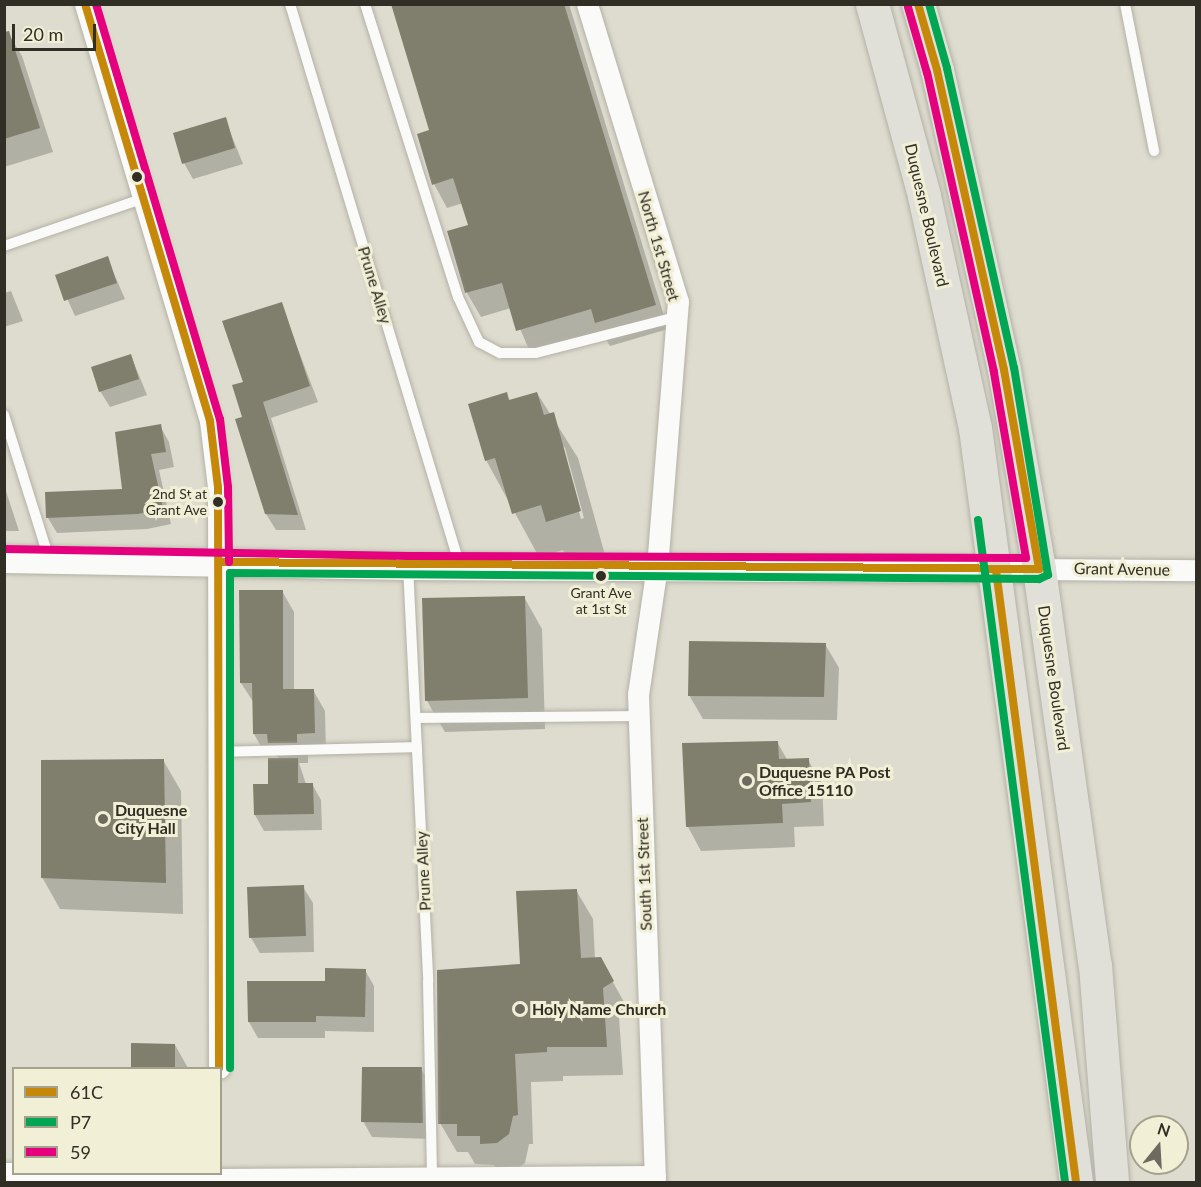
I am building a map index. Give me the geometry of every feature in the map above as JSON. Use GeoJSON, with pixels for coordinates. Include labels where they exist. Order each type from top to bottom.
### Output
{"type":"FeatureCollection","features":[{"type":"Feature","properties":{"kind":"main road","name":"Duquesne Boulevard"},"geometry":{"type":"LineString","coordinates":[[872,4],[927,208],[975,428],[996,570],[1009,690],[1076,1182]]}},
{"type":"Feature","properties":{"kind":"main road","name":"Duquesne Boulevard"},"geometry":{"type":"LineString","coordinates":[[918,4],[937,70],[1004,370],[1039,569],[1095,965],[1112,1182]]}},
{"type":"Feature","properties":{"kind":"street"},"geometry":{"type":"LineString","coordinates":[[85,4],[210,421],[218,487],[219,1067]]}},
{"type":"Feature","properties":{"kind":"street","name":"North 1st Street"},"geometry":{"type":"LineString","coordinates":[[587,4],[678,301],[657,566]]}},
{"type":"Feature","properties":{"kind":"street","name":"Grant Avenue"},"geometry":{"type":"LineString","coordinates":[[4,559],[408,566],[1197,570]]}},
{"type":"Feature","properties":{"kind":"street","name":"South 1st Street"},"geometry":{"type":"LineString","coordinates":[[655,1179],[638,694],[657,566]]}},
{"type":"Feature","properties":{"kind":"street"},"geometry":{"type":"LineString","coordinates":[[104,1175],[219,1178],[432,1176],[490,1180],[655,1179]]}},
{"type":"Feature","properties":{"kind":"lane","name":"Prune Alley"},"geometry":{"type":"LineString","coordinates":[[290,4],[460,566]]}},
{"type":"Feature","properties":{"kind":"lane"},"geometry":{"type":"LineString","coordinates":[[365,4],[458,297],[479,342],[500,353],[536,353],[676,317]]}},
{"type":"Feature","properties":{"kind":"lane"},"geometry":{"type":"LineString","coordinates":[[1125,4],[1154,151]]}},
{"type":"Feature","properties":{"kind":"lane"},"geometry":{"type":"LineString","coordinates":[[4,246],[144,198]]}},
{"type":"Feature","properties":{"kind":"lane"},"geometry":{"type":"LineString","coordinates":[[4,415],[49,559]]}},
{"type":"Feature","properties":{"kind":"lane","name":"Prune Alley"},"geometry":{"type":"LineString","coordinates":[[408,566],[416,718],[432,1176]]}},
{"type":"Feature","properties":{"kind":"lane"},"geometry":{"type":"LineString","coordinates":[[416,718],[639,716]]}},
{"type":"Feature","properties":{"kind":"lane"},"geometry":{"type":"LineString","coordinates":[[219,752],[417,747]]}},
{"type":"Feature","properties":{"kind":"building"},"geometry":{"type":"Polygon","coordinates":[[[391,4],[564,4],[656,305],[595,323],[591,309],[516,331],[502,283],[465,293],[447,231],[468,225],[453,178],[432,185],[417,134],[429,130],[391,4]]]}},
{"type":"Feature","properties":{"kind":"building"},"geometry":{"type":"Polygon","coordinates":[[[9,31],[40,128],[4,139],[4,32],[9,31]]]}},
{"type":"Feature","properties":{"kind":"building"},"geometry":{"type":"Polygon","coordinates":[[[226,117],[235,148],[182,164],[173,133],[226,117]]]}},
{"type":"Feature","properties":{"kind":"building"},"geometry":{"type":"Polygon","coordinates":[[[108,256],[117,283],[64,301],[55,275],[108,256]]]}},
{"type":"Feature","properties":{"kind":"building"},"geometry":{"type":"Polygon","coordinates":[[[282,302],[310,386],[263,402],[298,515],[265,514],[235,419],[242,417],[232,385],[243,382],[222,321],[282,302]]]}},
{"type":"Feature","properties":{"kind":"building"},"geometry":{"type":"Polygon","coordinates":[[[131,354],[139,379],[99,392],[91,367],[131,354]]]}},
{"type":"Feature","properties":{"kind":"building"},"geometry":{"type":"Polygon","coordinates":[[[507,392],[509,400],[537,392],[544,415],[554,412],[581,511],[546,522],[541,505],[512,514],[495,458],[485,461],[468,404],[507,392]]]}},
{"type":"Feature","properties":{"kind":"building"},"geometry":{"type":"Polygon","coordinates":[[[161,424],[166,452],[151,454],[163,508],[138,514],[46,518],[45,492],[122,489],[115,432],[161,424]]]}},
{"type":"Feature","properties":{"kind":"building"},"geometry":{"type":"Polygon","coordinates":[[[239,590],[283,590],[283,689],[314,689],[315,733],[297,734],[297,743],[268,743],[267,734],[253,734],[252,683],[240,683],[239,590]]]}},
{"type":"Feature","properties":{"kind":"building"},"geometry":{"type":"Polygon","coordinates":[[[525,596],[528,698],[425,701],[422,598],[525,596]]]}},
{"type":"Feature","properties":{"kind":"building"},"geometry":{"type":"Polygon","coordinates":[[[689,641],[826,643],[824,697],[688,696],[689,641]]]}},
{"type":"Feature","properties":{"kind":"building","name":"Duquesne PA Post Office 15110"},"geometry":{"type":"Polygon","coordinates":[[[778,741],[779,759],[809,758],[811,802],[782,804],[783,823],[686,827],[682,743],[778,741]]]}},
{"type":"Feature","properties":{"kind":"building"},"geometry":{"type":"Polygon","coordinates":[[[268,758],[298,758],[298,783],[313,783],[314,814],[254,815],[253,784],[268,784],[268,758]]]}},
{"type":"Feature","properties":{"kind":"building","name":"Duquesne City Hall"},"geometry":{"type":"Polygon","coordinates":[[[164,759],[166,883],[41,878],[41,760],[164,759]]]}},
{"type":"Feature","properties":{"kind":"building"},"geometry":{"type":"Polygon","coordinates":[[[304,885],[306,936],[249,938],[247,887],[304,885]]]}},
{"type":"Feature","properties":{"kind":"building"},"geometry":{"type":"Polygon","coordinates":[[[577,889],[581,958],[601,957],[614,981],[603,988],[607,1047],[547,1047],[547,1052],[515,1054],[518,1115],[513,1116],[509,1134],[497,1143],[480,1144],[480,1136],[457,1136],[457,1124],[438,1124],[437,970],[520,964],[516,891],[577,889]]]}},
{"type":"Feature","properties":{"kind":"building"},"geometry":{"type":"Polygon","coordinates":[[[325,968],[366,969],[365,1017],[316,1016],[316,1022],[248,1022],[247,981],[325,981],[325,968]]]}},
{"type":"Feature","properties":{"kind":"building"},"geometry":{"type":"Polygon","coordinates":[[[131,1043],[175,1044],[175,1067],[131,1067],[131,1043]]]}},
{"type":"Feature","properties":{"kind":"building"},"geometry":{"type":"Polygon","coordinates":[[[362,1067],[422,1067],[423,1123],[361,1122],[362,1067]]]}},
{"type":"Feature","properties":{"kind":"transit line","name":"61C"},"geometry":{"type":"LineString","coordinates":[[85,4],[210,421],[218,487],[219,1067]]}},
{"type":"Feature","properties":{"kind":"transit line","name":"59"},"geometry":{"type":"LineString","coordinates":[[96,4],[220,419],[228,487],[229,562]]}},
{"type":"Feature","properties":{"kind":"transit line","name":"61C"},"geometry":{"type":"LineString","coordinates":[[918,4],[937,70],[1004,370],[1039,569]]}},
{"type":"Feature","properties":{"kind":"transit line","name":"P7"},"geometry":{"type":"LineString","coordinates":[[230,1068],[230,573],[1039,579],[1048,575],[1014,368],[947,68],[929,4]]}},
{"type":"Feature","properties":{"kind":"transit line","name":"59"},"geometry":{"type":"LineString","coordinates":[[4,549],[408,556],[1026,558],[994,372],[927,73],[908,7]]}},
{"type":"Feature","properties":{"kind":"transit line","name":"P7"},"geometry":{"type":"LineString","coordinates":[[978,520],[1065,1182]]}},
{"type":"Feature","properties":{"kind":"transit line","name":"61C"},"geometry":{"type":"LineString","coordinates":[[219,562],[1039,569]]}},
{"type":"Feature","properties":{"kind":"transit line","name":"61C"},"geometry":{"type":"LineString","coordinates":[[996,570],[1076,1182]]}},
{"type":"Feature","properties":{"kind":"place","name":"2nd St at Grant Ave"},"geometry":{"type":"Point","coordinates":[218,502]}},
{"type":"Feature","properties":{"kind":"place","name":"Grant Ave at 1st St"},"geometry":{"type":"Point","coordinates":[601,576]}},
{"type":"Feature","properties":{"kind":"place","name":"Duquesne PA Post Office 15110"},"geometry":{"type":"Point","coordinates":[747,781]}},
{"type":"Feature","properties":{"kind":"place","name":"Duquesne City Hall"},"geometry":{"type":"Point","coordinates":[103,819]}},
{"type":"Feature","properties":{"kind":"place","name":"Holy Name Church"},"geometry":{"type":"Point","coordinates":[520,1009]}}]}
